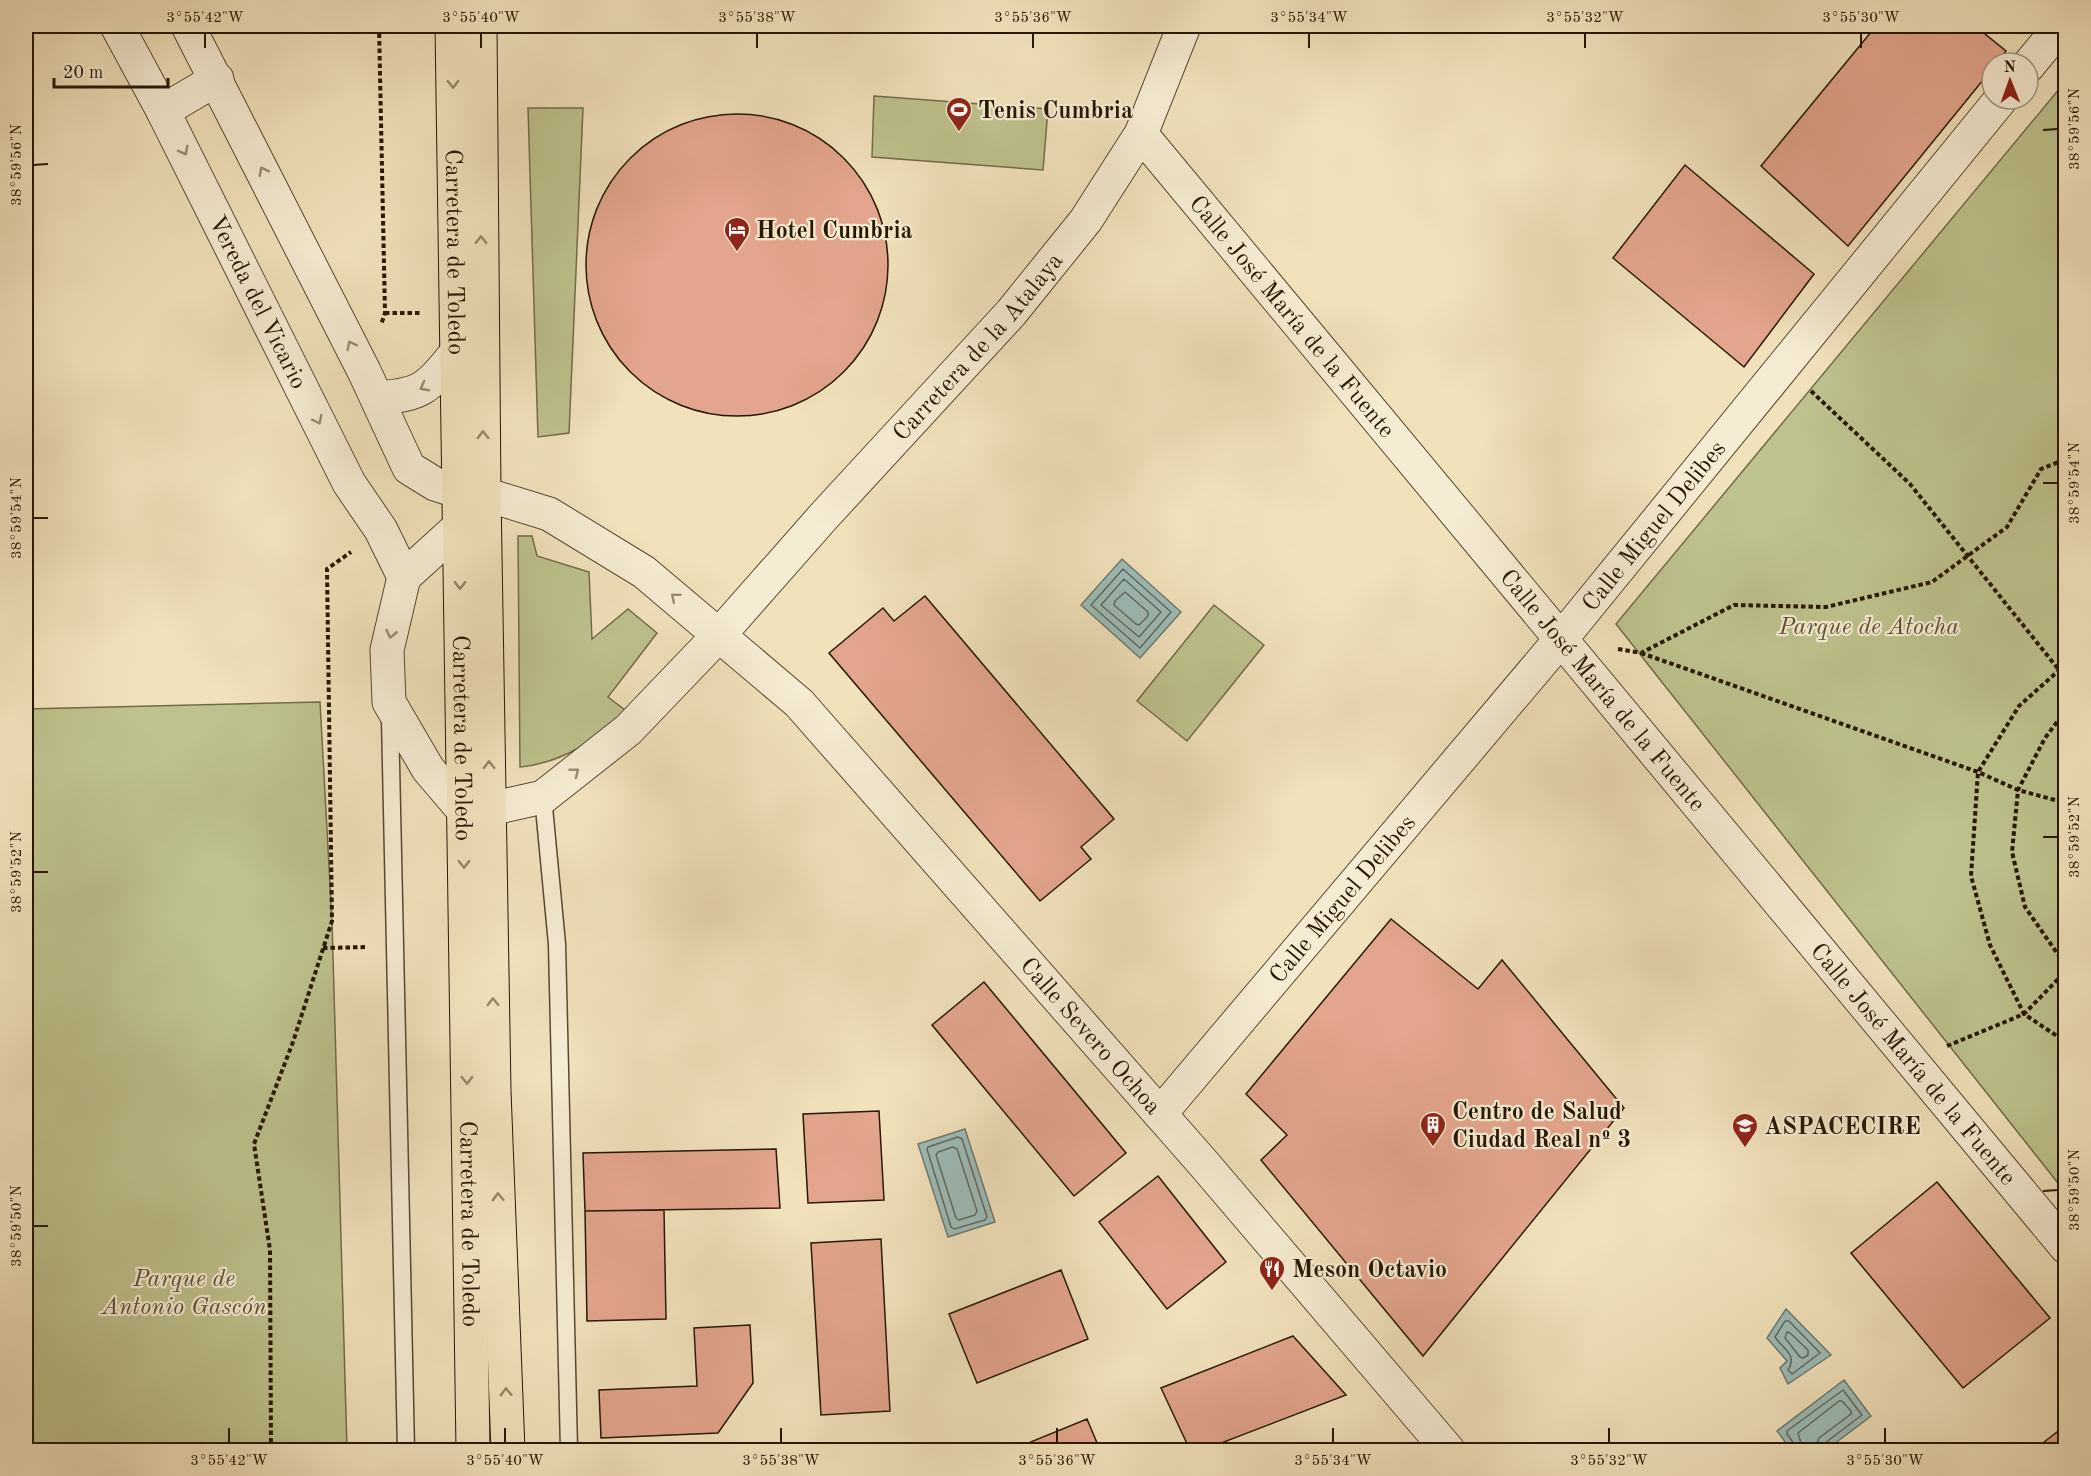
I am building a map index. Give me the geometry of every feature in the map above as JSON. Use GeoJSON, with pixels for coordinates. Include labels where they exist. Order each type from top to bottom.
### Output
{"type":"FeatureCollection","features":[{"type":"Feature","properties":{"kind":"highway","name":"Carretera de Toledo"},"geometry":{"type":"LineString","coordinates":[[452,26],[457,352],[472,493],[460,526],[477,809],[473,1450]]}},
{"type":"Feature","properties":{"kind":"highway"},"geometry":{"type":"LineString","coordinates":[[480,26],[472,493],[477,809],[494,1090],[508,1450]]}},
{"type":"Feature","properties":{"kind":"street","name":"Vereda del Vicario"},"geometry":{"type":"LineString","coordinates":[[117,26],[164,111],[349,483],[381,530],[404,577]]}},
{"type":"Feature","properties":{"kind":"street"},"geometry":{"type":"LineString","coordinates":[[188,26],[371,384],[404,396],[430,384],[457,352]]}},
{"type":"Feature","properties":{"kind":"street","name":"Carretera de la Atalaya"},"geometry":{"type":"LineString","coordinates":[[543,797],[628,730],[720,634],[824,516],[1011,313],[1086,220],[1141,134],[1184,26]]}},
{"type":"Feature","properties":{"kind":"street"},"geometry":{"type":"LineString","coordinates":[[2040,51],[2061,26]]}},
{"type":"Feature","properties":{"kind":"street"},"geometry":{"type":"LineString","coordinates":[[164,111],[217,79]]}},
{"type":"Feature","properties":{"kind":"street","name":"Calle Miguel Delibes"},"geometry":{"type":"LineString","coordinates":[[1160,1114],[1561,639],[1991,111]]}},
{"type":"Feature","properties":{"kind":"street","name":"Calle José María de la Fuente"},"geometry":{"type":"LineString","coordinates":[[1141,134],[2066,1247]]}},
{"type":"Feature","properties":{"kind":"street","name":"Calle Severo Ochoa"},"geometry":{"type":"LineString","coordinates":[[371,384],[409,468],[435,484],[549,514],[645,572],[799,703],[1160,1114],[1448,1450]]}},
{"type":"Feature","properties":{"kind":"street"},"geometry":{"type":"LineString","coordinates":[[460,526],[404,577],[387,650],[389,702],[428,769],[477,809],[543,797]]}},
{"type":"Feature","properties":{"kind":"lane"},"geometry":{"type":"LineString","coordinates":[[389,702],[393,780],[394,947],[406,1450]]}},
{"type":"Feature","properties":{"kind":"lane"},"geometry":{"type":"LineString","coordinates":[[543,797],[557,944],[569,1450]]}},
{"type":"Feature","properties":{"kind":"path"},"geometry":{"type":"LineString","coordinates":[[371,384],[385,313],[379,26]]}},
{"type":"Feature","properties":{"kind":"path"},"geometry":{"type":"LineString","coordinates":[[1804,384],[1910,484],[2059,670]]}},
{"type":"Feature","properties":{"kind":"path"},"geometry":{"type":"LineString","coordinates":[[1641,654],[1734,605],[1826,607],[1932,582],[2007,527],[2041,470],[2066,459]]}},
{"type":"Feature","properties":{"kind":"path"},"geometry":{"type":"LineString","coordinates":[[271,1450],[270,1250],[254,1144],[294,1042],[332,921],[327,569],[381,530]]}},
{"type":"Feature","properties":{"kind":"path"},"geometry":{"type":"LineString","coordinates":[[1561,639],[1641,654],[1978,772],[2018,789],[2066,803]]}},
{"type":"Feature","properties":{"kind":"path"},"geometry":{"type":"LineString","coordinates":[[2066,664],[2019,706],[1978,772],[1971,876],[1990,945],[2024,1014],[2066,1042]]}},
{"type":"Feature","properties":{"kind":"path"},"geometry":{"type":"LineString","coordinates":[[2066,710],[2045,738],[2018,789],[2012,852],[2025,907],[2066,966]]}},
{"type":"Feature","properties":{"kind":"path"},"geometry":{"type":"LineString","coordinates":[[1911,1061],[2024,1014],[2066,971]]}},
{"type":"Feature","properties":{"kind":"green space","name":"Parque de Atocha"},"geometry":{"type":"Polygon","coordinates":[[[2065,82],[2065,1192],[1616,624],[2065,82]]]}},
{"type":"Feature","properties":{"kind":"green space","name":"Tenis Cumbria"},"geometry":{"type":"Polygon","coordinates":[[[874,96],[1048,109],[1043,170],[872,157],[874,96]]]}},
{"type":"Feature","properties":{"kind":"green space"},"geometry":{"type":"Polygon","coordinates":[[[528,108],[583,108],[569,433],[538,437],[528,108]]]}},
{"type":"Feature","properties":{"kind":"green space"},"geometry":{"type":"Polygon","coordinates":[[[518,536],[532,536],[537,556],[589,572],[592,639],[628,609],[657,633],[608,697],[629,713],[604,732],[565,755],[536,765],[520,767],[518,536]]]}},
{"type":"Feature","properties":{"kind":"green space"},"geometry":{"type":"Polygon","coordinates":[[[1214,605],[1264,645],[1187,741],[1137,701],[1214,605]]]}},
{"type":"Feature","properties":{"kind":"green space","name":"Parque de Antonio Gascón"},"geometry":{"type":"Polygon","coordinates":[[[320,702],[332,921],[347,1450],[26,1450],[26,709],[320,702]]]}},
{"type":"Feature","properties":{"kind":"water"},"geometry":{"type":"Polygon","coordinates":[[[1122,559],[1181,612],[1140,658],[1081,605],[1122,559]]]}},
{"type":"Feature","properties":{"kind":"water"},"geometry":{"type":"Polygon","coordinates":[[[965,1129],[995,1222],[948,1237],[918,1144],[965,1129]]]}},
{"type":"Feature","properties":{"kind":"water"},"geometry":{"type":"Polygon","coordinates":[[[1786,1309],[1831,1355],[1788,1384],[1780,1368],[1787,1361],[1767,1338],[1786,1309]]]}},
{"type":"Feature","properties":{"kind":"water"},"geometry":{"type":"Polygon","coordinates":[[[1844,1380],[1871,1416],[1826,1450],[1791,1450],[1777,1431],[1844,1380]]]}},
{"type":"Feature","properties":{"kind":"building"},"geometry":{"type":"Polygon","coordinates":[[[1876,26],[1975,26],[2006,51],[1980,51],[1980,84],[1848,246],[1761,166],[1876,26]]]}},
{"type":"Feature","properties":{"kind":"building","name":"Hotel Cumbria"},"geometry":{"type":"Polygon","coordinates":[[[737,114],[766,117],[795,126],[821,140],[844,158],[862,181],[876,207],[885,236],[888,265],[885,294],[876,323],[862,349],[844,372],[821,390],[795,404],[766,413],[737,416],[708,413],[679,404],[653,390],[630,372],[612,349],[598,323],[589,294],[586,265],[589,236],[598,207],[612,181],[630,158],[653,140],[679,126],[708,117],[737,114]]]}},
{"type":"Feature","properties":{"kind":"building"},"geometry":{"type":"Polygon","coordinates":[[[1685,165],[1814,274],[1744,367],[1613,258],[1685,165]]]}},
{"type":"Feature","properties":{"kind":"building"},"geometry":{"type":"Polygon","coordinates":[[[925,596],[1114,819],[1081,847],[1091,859],[1040,901],[829,653],[883,608],[894,621],[925,596]]]}},
{"type":"Feature","properties":{"kind":"building","name":"Centro de Salud Ciudad Real nº 3"},"geometry":{"type":"Polygon","coordinates":[[[1391,919],[1478,989],[1502,960],[1624,1108],[1423,1356],[1261,1160],[1287,1135],[1246,1094],[1391,919]]]}},
{"type":"Feature","properties":{"kind":"building"},"geometry":{"type":"Polygon","coordinates":[[[984,982],[1126,1153],[1074,1196],[932,1025],[984,982]]]}},
{"type":"Feature","properties":{"kind":"building"},"geometry":{"type":"Polygon","coordinates":[[[879,1111],[884,1200],[808,1203],[803,1114],[879,1111]]]}},
{"type":"Feature","properties":{"kind":"building"},"geometry":{"type":"Polygon","coordinates":[[[776,1149],[780,1208],[585,1211],[583,1153],[776,1149]]]}},
{"type":"Feature","properties":{"kind":"building"},"geometry":{"type":"Polygon","coordinates":[[[1158,1176],[1226,1262],[1167,1309],[1099,1222],[1158,1176]]]}},
{"type":"Feature","properties":{"kind":"building"},"geometry":{"type":"Polygon","coordinates":[[[1937,1182],[2050,1318],[1963,1388],[1851,1253],[1937,1182]]]}},
{"type":"Feature","properties":{"kind":"building"},"geometry":{"type":"Polygon","coordinates":[[[664,1210],[666,1319],[587,1321],[585,1211],[664,1210]]]}},
{"type":"Feature","properties":{"kind":"building"},"geometry":{"type":"Polygon","coordinates":[[[881,1239],[890,1411],[821,1415],[811,1243],[881,1239]]]}},
{"type":"Feature","properties":{"kind":"building"},"geometry":{"type":"Polygon","coordinates":[[[1061,1270],[1088,1339],[977,1383],[949,1314],[1061,1270]]]}},
{"type":"Feature","properties":{"kind":"building"},"geometry":{"type":"Polygon","coordinates":[[[750,1325],[753,1383],[718,1433],[601,1438],[599,1390],[697,1386],[694,1328],[750,1325]]]}},
{"type":"Feature","properties":{"kind":"building"},"geometry":{"type":"Polygon","coordinates":[[[1293,1336],[1346,1395],[1203,1450],[1190,1450],[1161,1388],[1293,1336]]]}},
{"type":"Feature","properties":{"kind":"building"},"geometry":{"type":"Polygon","coordinates":[[[1087,1419],[1100,1450],[1011,1450],[1087,1419]]]}},
{"type":"Feature","properties":{"kind":"building"},"geometry":{"type":"Polygon","coordinates":[[[2066,1425],[2066,1450],[2034,1450],[2066,1425]]]}},
{"type":"Feature","properties":{"kind":"building"},"geometry":{"type":"Polygon","coordinates":[[[1731,1445],[1737,1450],[1725,1450],[1731,1445]]]}},
{"type":"Feature","properties":{"kind":"place","name":"Tenis Cumbria"},"geometry":{"type":"Point","coordinates":[959,133]}},
{"type":"Feature","properties":{"kind":"place","name":"Hotel Cumbria"},"geometry":{"type":"Point","coordinates":[737,253]}},
{"type":"Feature","properties":{"kind":"place","name":"Centro de Salud Ciudad Real nº 3"},"geometry":{"type":"Point","coordinates":[1433,1148]}},
{"type":"Feature","properties":{"kind":"place","name":"ASPACECIRE"},"geometry":{"type":"Point","coordinates":[1745,1149]}},
{"type":"Feature","properties":{"kind":"place","name":"Meson Octavio"},"geometry":{"type":"Point","coordinates":[1272,1292]}}]}
